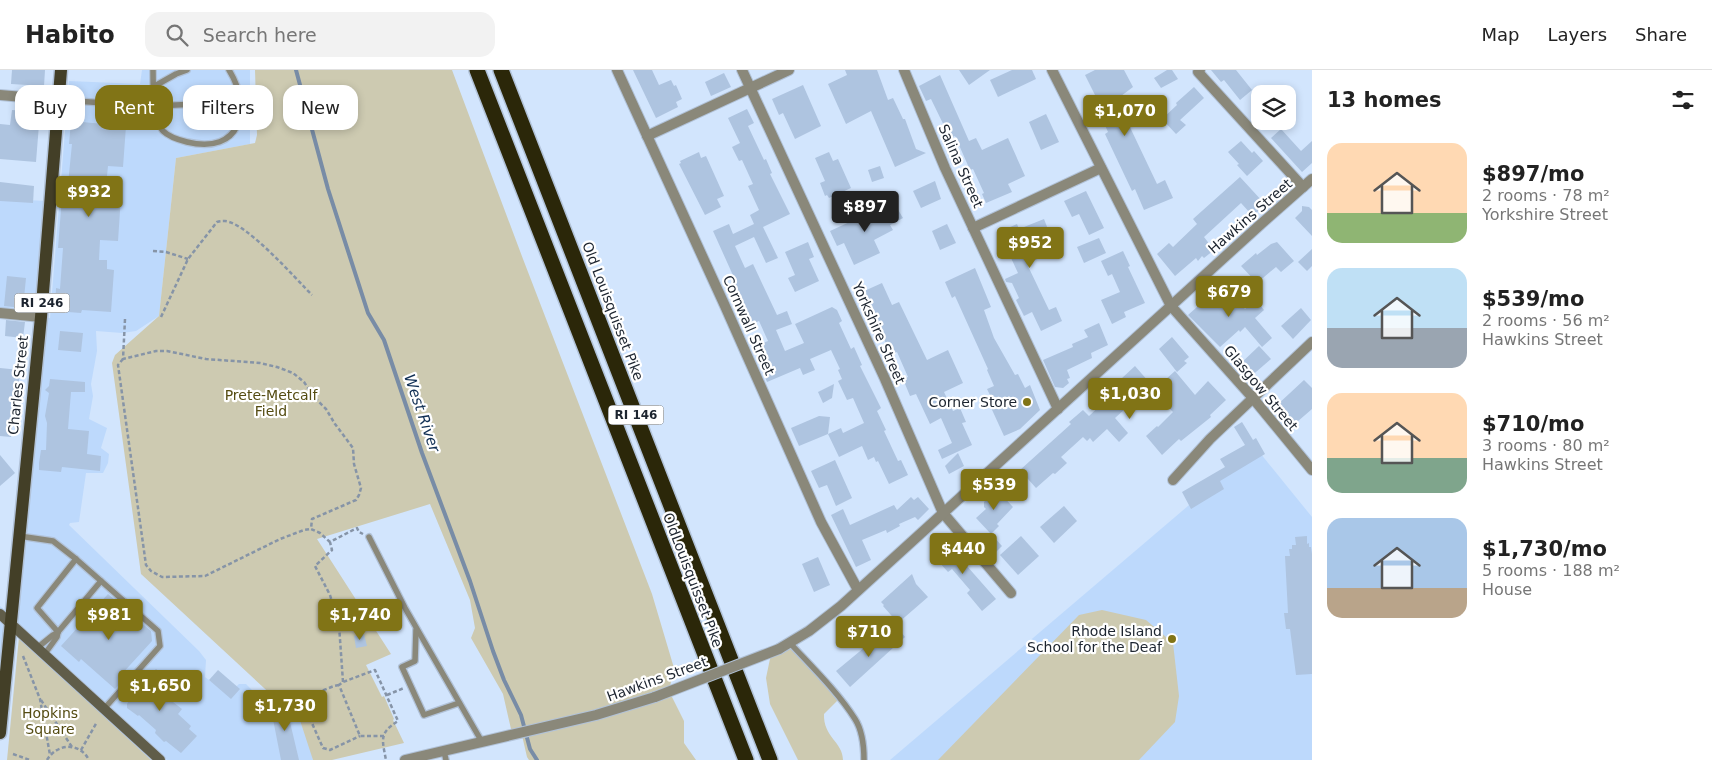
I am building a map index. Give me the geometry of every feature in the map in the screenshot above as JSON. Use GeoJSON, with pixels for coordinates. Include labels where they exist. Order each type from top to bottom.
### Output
{"type":"FeatureCollection","features":[{"type":"Feature","properties":{"kind":"highway","name":"OldLouisquisset Pike"},"geometry":{"type":"LineString","coordinates":[[478,70],[746,760]]}},
{"type":"Feature","properties":{"kind":"highway","name":"Old Louisquisset Pike"},"geometry":{"type":"LineString","coordinates":[[501,70],[770,760]]}},
{"type":"Feature","properties":{"kind":"main road","name":"Charles Street"},"geometry":{"type":"LineString","coordinates":[[60,85],[61,70]]}},
{"type":"Feature","properties":{"kind":"main road","name":"Charles Street"},"geometry":{"type":"LineString","coordinates":[[0,733],[3,668],[10,624],[41,317],[56,130]]}},
{"type":"Feature","properties":{"kind":"main road"},"geometry":{"type":"LineString","coordinates":[[0,614],[160,760]]}},
{"type":"Feature","properties":{"kind":"street","name":"Cornwall Street"},"geometry":{"type":"LineString","coordinates":[[617,70],[821,522],[858,590]]}},
{"type":"Feature","properties":{"kind":"street","name":"Yorkshire Street"},"geometry":{"type":"LineString","coordinates":[[742,70],[861,327],[943,513],[1011,593]]}},
{"type":"Feature","properties":{"kind":"street"},"geometry":{"type":"LineString","coordinates":[[647,136],[789,70]]}},
{"type":"Feature","properties":{"kind":"street","name":"Salina Street"},"geometry":{"type":"LineString","coordinates":[[904,70],[945,168],[1058,408]]}},
{"type":"Feature","properties":{"kind":"street","name":"Glasgow Street"},"geometry":{"type":"LineString","coordinates":[[1052,70],[1171,306],[1252,397],[1312,470]]}},
{"type":"Feature","properties":{"kind":"street"},"geometry":{"type":"LineString","coordinates":[[1198,71],[1303,187]]}},
{"type":"Feature","properties":{"kind":"street"},"geometry":{"type":"LineString","coordinates":[[0,96],[15,97]]}},
{"type":"Feature","properties":{"kind":"street"},"geometry":{"type":"LineString","coordinates":[[973,228],[1102,168]]}},
{"type":"Feature","properties":{"kind":"street","name":"Hawkins Street"},"geometry":{"type":"LineString","coordinates":[[405,760],[445,755],[482,742],[617,709],[779,649],[809,631],[841,606],[1312,179]]}},
{"type":"Feature","properties":{"kind":"street"},"geometry":{"type":"LineString","coordinates":[[0,313],[41,317]]}},
{"type":"Feature","properties":{"kind":"street"},"geometry":{"type":"LineString","coordinates":[[1173,480],[1252,397],[1312,342]]}},
{"type":"Feature","properties":{"kind":"lane"},"geometry":{"type":"LineString","coordinates":[[153,70],[154,85]]}},
{"type":"Feature","properties":{"kind":"lane"},"geometry":{"type":"LineString","coordinates":[[157,85],[187,70]]}},
{"type":"Feature","properties":{"kind":"lane"},"geometry":{"type":"LineString","coordinates":[[229,70],[238,85]]}},
{"type":"Feature","properties":{"kind":"lane"},"geometry":{"type":"LineString","coordinates":[[162,130],[175,139],[193,143],[215,144],[235,130]]}},
{"type":"Feature","properties":{"kind":"lane"},"geometry":{"type":"LineString","coordinates":[[19,536],[53,541],[102,581],[158,631],[160,646],[103,710]]}},
{"type":"Feature","properties":{"kind":"lane"},"geometry":{"type":"LineString","coordinates":[[369,537],[416,628],[482,742]]}},
{"type":"Feature","properties":{"kind":"lane"},"geometry":{"type":"LineString","coordinates":[[41,651],[58,637],[58,632],[37,608],[76,559]]}},
{"type":"Feature","properties":{"kind":"lane"},"geometry":{"type":"LineString","coordinates":[[41,651],[102,581]]}},
{"type":"Feature","properties":{"kind":"lane"},"geometry":{"type":"LineString","coordinates":[[416,628],[415,661],[402,667],[424,715],[459,702]]}},
{"type":"Feature","properties":{"kind":"lane"},"geometry":{"type":"LineString","coordinates":[[789,642],[856,720],[864,747],[864,760]]}},
{"type":"Feature","properties":{"kind":"path"},"geometry":{"type":"LineString","coordinates":[[162,317],[188,259],[217,222],[225,221],[235,225],[264,246],[312,296]]}},
{"type":"Feature","properties":{"kind":"path"},"geometry":{"type":"LineString","coordinates":[[153,251],[166,252],[188,259]]}},
{"type":"Feature","properties":{"kind":"path"},"geometry":{"type":"LineString","coordinates":[[124,359],[125,319]]}},
{"type":"Feature","properties":{"kind":"path"},"geometry":{"type":"LineString","coordinates":[[311,529],[312,519],[356,500],[361,488],[354,464],[353,448],[326,409],[314,397],[304,382],[293,373],[277,367],[167,351],[156,351],[124,359],[118,365],[146,565],[151,571],[162,577],[205,576],[280,539],[304,530],[311,529],[320,533],[330,542],[332,550],[315,566],[330,595],[338,624],[343,682]]}},
{"type":"Feature","properties":{"kind":"path"},"geometry":{"type":"LineString","coordinates":[[330,542],[357,528],[359,532],[369,537]]}},
{"type":"Feature","properties":{"kind":"path"},"geometry":{"type":"LineString","coordinates":[[24,656],[40,698],[50,755]]}},
{"type":"Feature","properties":{"kind":"path"},"geometry":{"type":"LineString","coordinates":[[384,736],[360,736],[330,750],[326,750],[323,748],[302,703],[306,697],[334,686],[339,686],[343,682],[375,670],[398,721],[387,728],[384,736],[383,748],[386,760]]}},
{"type":"Feature","properties":{"kind":"path"},"geometry":{"type":"LineString","coordinates":[[386,695],[410,685]]}},
{"type":"Feature","properties":{"kind":"path"},"geometry":{"type":"LineString","coordinates":[[339,686],[360,736]]}},
{"type":"Feature","properties":{"kind":"path"},"geometry":{"type":"LineString","coordinates":[[40,698],[72,746],[81,750],[89,760]]}},
{"type":"Feature","properties":{"kind":"path"},"geometry":{"type":"LineString","coordinates":[[81,750],[97,722]]}},
{"type":"Feature","properties":{"kind":"path"},"geometry":{"type":"LineString","coordinates":[[47,760],[50,755],[60,748],[72,746]]}},
{"type":"Feature","properties":{"kind":"path"},"geometry":{"type":"LineString","coordinates":[[13,754],[30,760]]}},
{"type":"Feature","properties":{"kind":"shaded area"},"geometry":{"type":"Polygon","coordinates":[[[142,70],[250,70],[250,85],[183,85],[183,130],[250,130],[250,144],[176,158],[159,316],[136,331],[122,333],[96,331],[97,351],[91,384],[93,396],[89,419],[107,428],[101,448],[109,454],[108,463],[103,473],[86,473],[79,522],[70,523],[69,525],[199,651],[206,660],[205,677],[228,694],[239,684],[246,684],[256,694],[289,694],[299,698],[313,760],[167,760],[127,722],[40,648],[12,619],[0,728],[0,606],[8,613],[36,319],[0,315],[0,199],[48,201],[41,317],[50,318],[65,130],[85,130],[85,85],[69,85],[69,81],[140,84],[142,70]]]}},
{"type":"Feature","properties":{"kind":"shaded area","name":"Rhode Island School for the Deaf"},"geometry":{"type":"Polygon","coordinates":[[[1256,448],[1312,517],[1312,760],[890,760],[1256,448]]]}},
{"type":"Feature","properties":{"kind":"green space","name":"Prete-Metcalf Field"},"geometry":{"type":"Polygon","coordinates":[[[255,70],[452,70],[652,594],[674,668],[669,691],[684,721],[684,743],[696,760],[529,760],[521,731],[511,729],[503,694],[471,638],[475,628],[470,600],[430,504],[317,539],[391,654],[366,665],[382,697],[384,696],[404,743],[332,760],[313,760],[295,705],[278,701],[141,574],[112,363],[115,355],[159,316],[176,158],[255,143],[257,130],[273,130],[273,85],[255,85],[255,70]]]}},
{"type":"Feature","properties":{"kind":"green space"},"geometry":{"type":"Polygon","coordinates":[[[1102,610],[1146,620],[1173,643],[1179,696],[1175,722],[1139,760],[938,760],[1079,615],[1102,610]]]}},
{"type":"Feature","properties":{"kind":"green space","name":"Hopkins Square"},"geometry":{"type":"Polygon","coordinates":[[[19,637],[151,760],[7,760],[19,637]]]}},
{"type":"Feature","properties":{"kind":"green space"},"geometry":{"type":"Polygon","coordinates":[[[791,646],[842,696],[824,714],[827,728],[840,748],[843,760],[798,760],[770,704],[766,678],[771,654],[791,646]]]}},
{"type":"Feature","properties":{"kind":"building"},"geometry":{"type":"Polygon","coordinates":[[[12,70],[45,70],[44,85],[11,84],[12,70]]]}},
{"type":"Feature","properties":{"kind":"building"},"geometry":{"type":"Polygon","coordinates":[[[633,70],[652,70],[659,85],[671,80],[674,86],[676,85],[682,99],[676,102],[678,107],[656,118],[633,70]]]}},
{"type":"Feature","properties":{"kind":"building"},"geometry":{"type":"Polygon","coordinates":[[[845,70],[877,70],[888,100],[893,98],[903,119],[905,119],[916,149],[926,153],[895,167],[871,111],[846,124],[828,84],[847,75],[845,70]]]}},
{"type":"Feature","properties":{"kind":"building"},"geometry":{"type":"Polygon","coordinates":[[[959,70],[990,70],[969,85],[959,70]]]}},
{"type":"Feature","properties":{"kind":"building"},"geometry":{"type":"Polygon","coordinates":[[[1012,70],[1032,70],[1036,79],[998,97],[990,80],[1012,70]]]}},
{"type":"Feature","properties":{"kind":"building"},"geometry":{"type":"Polygon","coordinates":[[[1095,70],[1124,70],[1133,87],[1121,96],[1123,99],[1118,102],[1157,184],[1165,180],[1173,198],[1144,210],[1135,189],[1132,191],[1105,134],[1108,132],[1095,103],[1098,101],[1085,75],[1095,70]]]}},
{"type":"Feature","properties":{"kind":"building"},"geometry":{"type":"Polygon","coordinates":[[[1167,70],[1172,70],[1178,79],[1161,88],[1154,78],[1167,70]]]}},
{"type":"Feature","properties":{"kind":"building"},"geometry":{"type":"Polygon","coordinates":[[[1211,70],[1236,70],[1251,91],[1240,100],[1224,80],[1221,82],[1211,70]]]}},
{"type":"Feature","properties":{"kind":"building"},"geometry":{"type":"Polygon","coordinates":[[[724,73],[731,87],[711,96],[705,82],[724,73]]]}},
{"type":"Feature","properties":{"kind":"building"},"geometry":{"type":"Polygon","coordinates":[[[940,75],[969,141],[976,138],[982,150],[1008,138],[1025,176],[1008,184],[1012,192],[986,203],[982,194],[984,193],[973,169],[970,170],[955,136],[950,138],[931,99],[926,101],[919,86],[940,75]]]}},
{"type":"Feature","properties":{"kind":"building"},"geometry":{"type":"Polygon","coordinates":[[[803,85],[821,126],[795,139],[783,113],[779,115],[772,99],[803,85]]]}},
{"type":"Feature","properties":{"kind":"building"},"geometry":{"type":"Polygon","coordinates":[[[1194,87],[1204,98],[1180,120],[1186,125],[1176,134],[1162,119],[1194,87]]]}},
{"type":"Feature","properties":{"kind":"building"},"geometry":{"type":"Polygon","coordinates":[[[747,109],[754,123],[748,126],[764,160],[766,159],[772,173],[770,174],[790,214],[763,227],[778,258],[766,263],[754,237],[735,246],[745,268],[753,264],[777,315],[787,311],[792,324],[776,330],[785,351],[804,343],[795,324],[832,307],[837,310],[842,321],[839,323],[851,349],[854,347],[862,365],[860,366],[881,408],[877,411],[886,430],[884,431],[898,461],[901,460],[908,475],[889,484],[878,461],[876,462],[874,457],[868,460],[862,446],[839,457],[828,434],[841,428],[843,433],[864,423],[853,398],[847,400],[838,381],[842,379],[838,370],[840,369],[831,350],[810,359],[815,370],[803,375],[800,368],[767,382],[760,365],[762,364],[754,347],[768,341],[759,321],[750,325],[744,313],[747,312],[736,290],[734,283],[736,282],[713,231],[729,224],[733,234],[754,224],[750,215],[759,210],[748,186],[753,184],[742,160],[739,161],[732,147],[740,143],[728,118],[747,109]]]}},
{"type":"Feature","properties":{"kind":"building"},"geometry":{"type":"Polygon","coordinates":[[[12,110],[15,110],[15,130],[39,130],[36,162],[0,159],[0,124],[10,125],[12,110]]]}},
{"type":"Feature","properties":{"kind":"building"},"geometry":{"type":"Polygon","coordinates":[[[1046,114],[1059,142],[1041,150],[1029,122],[1046,114]]]}},
{"type":"Feature","properties":{"kind":"building"},"geometry":{"type":"Polygon","coordinates":[[[85,122],[95,123],[95,130],[126,130],[123,167],[108,166],[105,195],[121,196],[118,241],[100,240],[99,260],[107,260],[107,269],[114,270],[111,312],[82,310],[81,313],[55,311],[56,288],[60,289],[63,248],[58,248],[63,184],[68,184],[72,144],[69,144],[70,130],[85,130],[85,122]]]}},
{"type":"Feature","properties":{"kind":"building"},"geometry":{"type":"Polygon","coordinates":[[[1282,130],[1301,151],[1312,141],[1312,163],[1302,172],[1271,138],[1282,130]]]}},
{"type":"Feature","properties":{"kind":"building"},"geometry":{"type":"Polygon","coordinates":[[[1241,141],[1263,161],[1247,176],[1228,152],[1241,141]]]}},
{"type":"Feature","properties":{"kind":"building"},"geometry":{"type":"Polygon","coordinates":[[[699,152],[701,158],[706,156],[724,196],[717,199],[721,207],[705,215],[679,164],[681,163],[680,161],[699,152]]]}},
{"type":"Feature","properties":{"kind":"building"},"geometry":{"type":"Polygon","coordinates":[[[829,152],[833,161],[838,159],[851,188],[829,198],[827,195],[825,196],[820,183],[825,181],[815,158],[829,152]]]}},
{"type":"Feature","properties":{"kind":"building"},"geometry":{"type":"Polygon","coordinates":[[[880,166],[884,178],[872,182],[868,170],[880,166]]]}},
{"type":"Feature","properties":{"kind":"building"},"geometry":{"type":"Polygon","coordinates":[[[1240,177],[1263,202],[1261,204],[1263,207],[1254,215],[1241,203],[1204,237],[1214,250],[1204,258],[1202,256],[1198,261],[1196,258],[1175,276],[1157,254],[1169,243],[1173,247],[1197,224],[1193,219],[1240,177]]]}},
{"type":"Feature","properties":{"kind":"building"},"geometry":{"type":"Polygon","coordinates":[[[935,181],[941,199],[921,208],[913,191],[935,181]]]}},
{"type":"Feature","properties":{"kind":"building"},"geometry":{"type":"Polygon","coordinates":[[[0,182],[34,186],[33,203],[0,201],[0,182]]]}},
{"type":"Feature","properties":{"kind":"building"},"geometry":{"type":"Polygon","coordinates":[[[1086,191],[1104,228],[1089,235],[1079,214],[1072,217],[1064,201],[1086,191]]]}},
{"type":"Feature","properties":{"kind":"building"},"geometry":{"type":"Polygon","coordinates":[[[878,205],[882,214],[897,208],[903,218],[890,225],[893,230],[874,240],[880,253],[854,265],[844,243],[837,246],[830,231],[867,214],[866,211],[878,205]]]}},
{"type":"Feature","properties":{"kind":"building"},"geometry":{"type":"Polygon","coordinates":[[[1302,206],[1309,207],[1312,210],[1312,236],[1295,218],[1302,211],[1302,206]]]}},
{"type":"Feature","properties":{"kind":"building"},"geometry":{"type":"Polygon","coordinates":[[[1044,219],[1056,250],[1027,264],[1049,310],[1056,307],[1062,321],[1041,331],[1032,312],[1024,316],[1016,300],[1019,298],[1012,283],[1006,282],[1005,279],[1018,273],[999,232],[1017,224],[1019,229],[1044,219]]]}},
{"type":"Feature","properties":{"kind":"building"},"geometry":{"type":"Polygon","coordinates":[[[947,224],[956,243],[940,250],[932,231],[947,224]]]}},
{"type":"Feature","properties":{"kind":"building"},"geometry":{"type":"Polygon","coordinates":[[[1099,238],[1106,253],[1084,263],[1077,247],[1099,238]]]}},
{"type":"Feature","properties":{"kind":"building"},"geometry":{"type":"Polygon","coordinates":[[[808,242],[814,257],[809,259],[819,281],[795,292],[788,278],[795,275],[785,252],[808,242]]]}},
{"type":"Feature","properties":{"kind":"building"},"geometry":{"type":"Polygon","coordinates":[[[1277,242],[1294,261],[1281,272],[1276,267],[1257,283],[1241,266],[1256,253],[1257,255],[1271,244],[1277,242]]]}},
{"type":"Feature","properties":{"kind":"building"},"geometry":{"type":"Polygon","coordinates":[[[1312,249],[1312,266],[1307,271],[1298,262],[1312,249]]]}},
{"type":"Feature","properties":{"kind":"building"},"geometry":{"type":"Polygon","coordinates":[[[1123,251],[1130,266],[1128,267],[1145,303],[1124,312],[1126,317],[1112,324],[1101,300],[1120,292],[1112,274],[1108,276],[1101,261],[1123,251]]]}},
{"type":"Feature","properties":{"kind":"building"},"geometry":{"type":"Polygon","coordinates":[[[975,268],[991,307],[984,310],[994,338],[1015,375],[1018,374],[1025,388],[1030,385],[1040,410],[1020,429],[1004,436],[988,401],[992,399],[987,389],[994,386],[988,369],[955,296],[952,298],[945,282],[975,268]]]}},
{"type":"Feature","properties":{"kind":"building"},"geometry":{"type":"Polygon","coordinates":[[[7,276],[26,278],[23,308],[4,306],[7,276]]]}},
{"type":"Feature","properties":{"kind":"building"},"geometry":{"type":"Polygon","coordinates":[[[882,283],[892,305],[899,302],[927,360],[948,350],[963,383],[944,392],[953,411],[960,408],[966,422],[962,423],[972,445],[942,459],[938,450],[952,443],[941,418],[930,424],[916,394],[910,396],[903,379],[908,377],[897,352],[891,355],[880,330],[876,332],[861,297],[862,292],[882,283]]]}},
{"type":"Feature","properties":{"kind":"building"},"geometry":{"type":"Polygon","coordinates":[[[1223,284],[1245,309],[1256,300],[1264,310],[1255,318],[1272,338],[1262,347],[1245,327],[1220,347],[1188,315],[1223,284]]]}},
{"type":"Feature","properties":{"kind":"building"},"geometry":{"type":"Polygon","coordinates":[[[1301,308],[1311,320],[1293,339],[1281,326],[1301,308]]]}},
{"type":"Feature","properties":{"kind":"building"},"geometry":{"type":"Polygon","coordinates":[[[6,320],[25,322],[23,338],[5,336],[6,320]]]}},
{"type":"Feature","properties":{"kind":"building"},"geometry":{"type":"Polygon","coordinates":[[[1099,323],[1108,345],[1091,353],[1092,358],[1067,370],[1070,378],[1067,379],[1069,383],[1063,388],[1055,387],[1043,360],[1073,347],[1072,344],[1088,337],[1084,330],[1099,323]]]}},
{"type":"Feature","properties":{"kind":"building"},"geometry":{"type":"Polygon","coordinates":[[[60,331],[83,333],[81,352],[58,350],[60,331]]]}},
{"type":"Feature","properties":{"kind":"building"},"geometry":{"type":"Polygon","coordinates":[[[1172,337],[1189,357],[1184,361],[1187,363],[1177,372],[1159,349],[1172,337]]]}},
{"type":"Feature","properties":{"kind":"building"},"geometry":{"type":"Polygon","coordinates":[[[1259,346],[1271,359],[1249,378],[1238,366],[1259,346]]]}},
{"type":"Feature","properties":{"kind":"building"},"geometry":{"type":"Polygon","coordinates":[[[1135,366],[1155,389],[1175,371],[1195,395],[1208,381],[1226,400],[1210,415],[1211,417],[1181,441],[1179,439],[1162,455],[1146,436],[1173,412],[1154,393],[1143,403],[1138,397],[1115,418],[1128,433],[1119,442],[1107,429],[1093,442],[1090,438],[1087,441],[1083,437],[1061,457],[1067,463],[1036,488],[1020,470],[1071,424],[1069,422],[1083,410],[1089,416],[1124,381],[1121,379],[1135,366]]]}},
{"type":"Feature","properties":{"kind":"building"},"geometry":{"type":"Polygon","coordinates":[[[0,368],[20,370],[16,414],[13,414],[11,437],[0,436],[0,368]]]}},
{"type":"Feature","properties":{"kind":"building"},"geometry":{"type":"Polygon","coordinates":[[[50,379],[85,382],[85,392],[71,392],[68,429],[89,431],[87,454],[101,456],[100,471],[62,467],[61,472],[39,470],[41,450],[46,450],[47,423],[45,416],[49,393],[45,390],[49,386],[50,379]]]}},
{"type":"Feature","properties":{"kind":"building"},"geometry":{"type":"Polygon","coordinates":[[[1304,380],[1312,388],[1312,409],[1292,424],[1276,406],[1304,380]]]}},
{"type":"Feature","properties":{"kind":"building"},"geometry":{"type":"Polygon","coordinates":[[[834,384],[832,398],[823,403],[818,392],[834,384]]]}},
{"type":"Feature","properties":{"kind":"building"},"geometry":{"type":"Polygon","coordinates":[[[819,416],[830,417],[828,434],[799,446],[791,428],[819,416]]]}},
{"type":"Feature","properties":{"kind":"building"},"geometry":{"type":"Polygon","coordinates":[[[1242,422],[1253,440],[1256,438],[1265,454],[1220,481],[1224,489],[1191,509],[1182,492],[1225,467],[1220,459],[1245,445],[1234,427],[1242,422]]]}},
{"type":"Feature","properties":{"kind":"building"},"geometry":{"type":"Polygon","coordinates":[[[958,453],[964,466],[949,474],[945,466],[958,453]]]}},
{"type":"Feature","properties":{"kind":"building"},"geometry":{"type":"Polygon","coordinates":[[[0,455],[15,473],[0,486],[0,455]]]}},
{"type":"Feature","properties":{"kind":"building"},"geometry":{"type":"Polygon","coordinates":[[[835,460],[852,498],[836,506],[827,485],[819,488],[811,471],[835,460]]]}},
{"type":"Feature","properties":{"kind":"building"},"geometry":{"type":"Polygon","coordinates":[[[996,489],[1013,507],[997,524],[999,526],[991,534],[976,518],[986,509],[984,502],[996,489]]]}},
{"type":"Feature","properties":{"kind":"building"},"geometry":{"type":"Polygon","coordinates":[[[911,497],[914,500],[918,497],[929,509],[918,520],[915,517],[899,524],[900,526],[887,533],[886,530],[862,540],[871,560],[856,567],[831,515],[843,509],[850,525],[894,505],[897,510],[911,497]]]}},
{"type":"Feature","properties":{"kind":"building"},"geometry":{"type":"Polygon","coordinates":[[[1064,506],[1077,521],[1054,543],[1040,527],[1064,506]]]}},
{"type":"Feature","properties":{"kind":"building"},"geometry":{"type":"Polygon","coordinates":[[[992,535],[1002,546],[992,556],[981,544],[992,535]]]}},
{"type":"Feature","properties":{"kind":"building"},"geometry":{"type":"Polygon","coordinates":[[[1021,536],[1039,556],[1018,575],[1000,555],[1021,536]]]}},
{"type":"Feature","properties":{"kind":"building"},"geometry":{"type":"Polygon","coordinates":[[[1307,536],[1307,544],[1309,543],[1309,547],[1311,547],[1312,554],[1312,674],[1296,675],[1290,629],[1286,629],[1284,613],[1288,613],[1285,556],[1290,556],[1289,549],[1292,549],[1292,545],[1296,545],[1295,537],[1307,536]]]}},
{"type":"Feature","properties":{"kind":"building"},"geometry":{"type":"Polygon","coordinates":[[[944,540],[996,599],[982,611],[967,593],[970,590],[952,569],[948,572],[930,552],[944,540]]]}},
{"type":"Feature","properties":{"kind":"building"},"geometry":{"type":"Polygon","coordinates":[[[818,557],[830,585],[814,592],[802,564],[818,557]]]}},
{"type":"Feature","properties":{"kind":"building"},"geometry":{"type":"Polygon","coordinates":[[[912,574],[916,584],[928,597],[898,623],[881,602],[912,574]]]}},
{"type":"Feature","properties":{"kind":"building"},"geometry":{"type":"Polygon","coordinates":[[[108,594],[151,631],[152,641],[120,676],[124,680],[115,689],[81,659],[79,662],[61,646],[108,594]]]}},
{"type":"Feature","properties":{"kind":"building"},"geometry":{"type":"Polygon","coordinates":[[[897,627],[905,637],[850,687],[836,671],[865,647],[870,652],[897,627]]]}},
{"type":"Feature","properties":{"kind":"building"},"geometry":{"type":"Polygon","coordinates":[[[364,634],[367,646],[356,648],[354,636],[364,634]]]}},
{"type":"Feature","properties":{"kind":"building"},"geometry":{"type":"Polygon","coordinates":[[[156,669],[164,676],[159,683],[163,687],[160,692],[182,709],[178,714],[191,726],[189,729],[197,736],[181,753],[166,741],[164,742],[155,733],[156,730],[139,715],[127,708],[129,701],[122,695],[131,686],[135,690],[156,669]]]}},
{"type":"Feature","properties":{"kind":"building"},"geometry":{"type":"Polygon","coordinates":[[[218,670],[240,689],[231,699],[209,680],[218,670]]]}},
{"type":"Feature","properties":{"kind":"building"},"geometry":{"type":"Polygon","coordinates":[[[293,704],[296,716],[289,718],[299,760],[281,760],[271,709],[293,704]]]}},
{"type":"Feature","properties":{"kind":"waterway","name":"West River"},"geometry":{"type":"LineString","coordinates":[[296,70],[328,189],[368,313],[384,340],[422,453],[470,581],[493,651],[504,680],[521,715],[530,749],[537,760]]}},
{"type":"Feature","properties":{"kind":"place","name":"Corner Store"},"geometry":{"type":"Point","coordinates":[1027,402]}},
{"type":"Feature","properties":{"kind":"place","name":"Rhode Island School for the Deaf"},"geometry":{"type":"Point","coordinates":[1172,639]}}]}
